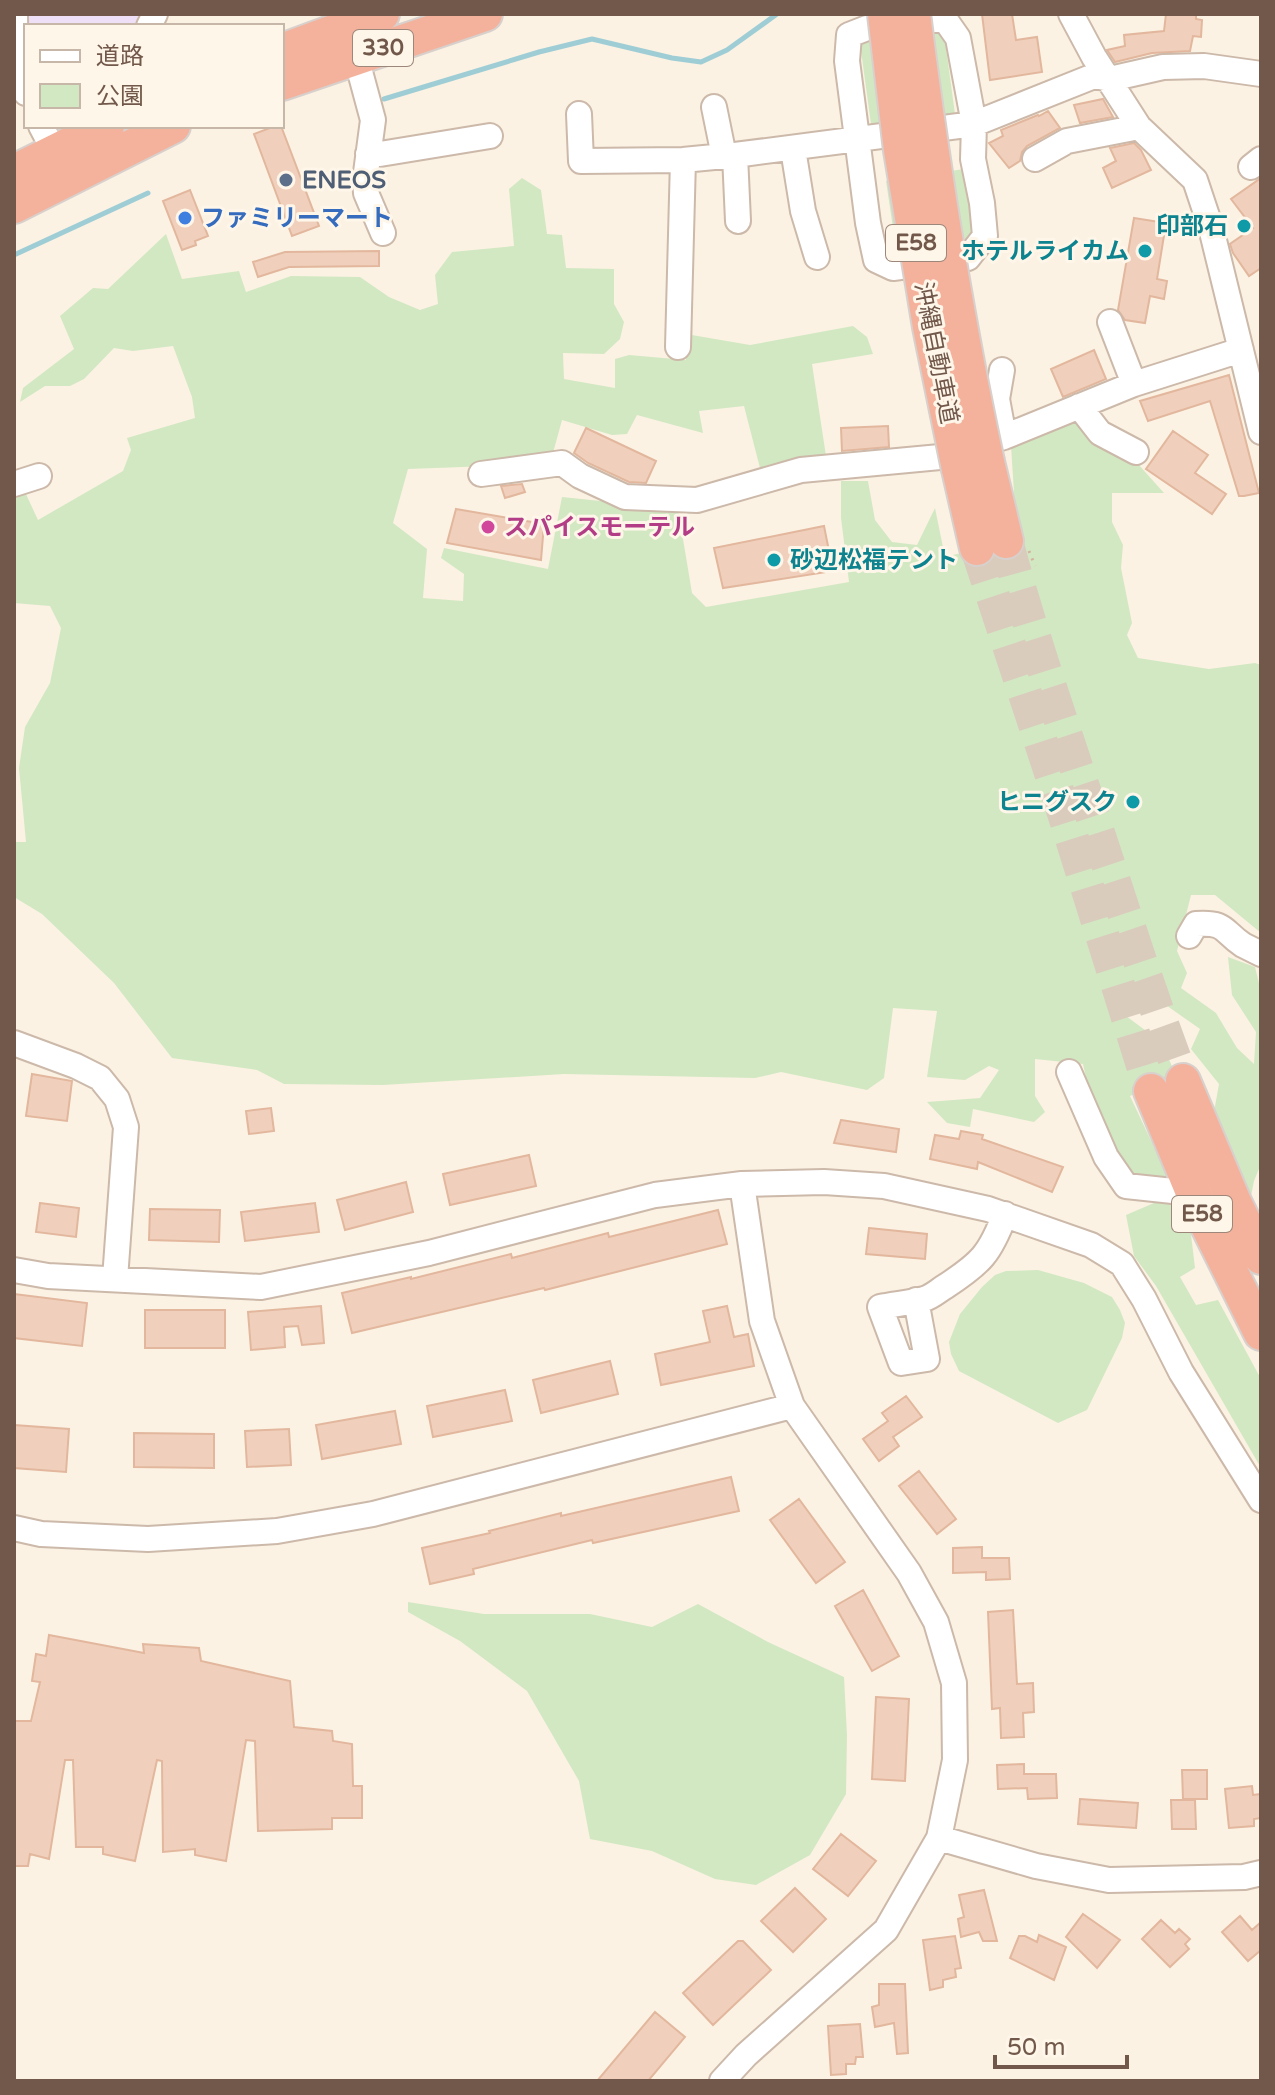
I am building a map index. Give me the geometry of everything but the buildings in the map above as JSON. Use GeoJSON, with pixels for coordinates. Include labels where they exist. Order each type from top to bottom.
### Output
{"type":"FeatureCollection","features":[{"type":"Feature","properties":{"kind":"highway","name":"330"},"geometry":{"type":"LineString","coordinates":[[284,50],[382,14]]}},
{"type":"Feature","properties":{"kind":"highway","name":"330"},"geometry":{"type":"LineString","coordinates":[[284,82],[485,14]]}},
{"type":"Feature","properties":{"kind":"highway","name":"沖縄自動車道"},"geometry":{"type":"LineString","coordinates":[[885,14],[901,150],[930,327],[983,456]]}},
{"type":"Feature","properties":{"kind":"highway","name":"沖縄自動車道"},"geometry":{"type":"LineString","coordinates":[[933,15],[935,181],[983,456],[991,545]]}},
{"type":"Feature","properties":{"kind":"highway"},"geometry":{"type":"LineString","coordinates":[[14,172],[103,128]]}},
{"type":"Feature","properties":{"kind":"highway"},"geometry":{"type":"LineString","coordinates":[[14,206],[55,152],[164,128]]}},
{"type":"Feature","properties":{"kind":"highway","name":"E58"},"geometry":{"type":"LineString","coordinates":[[1261,1257],[1234,1202],[1167,1086],[1202,1214],[1261,1333]]}},
{"type":"Feature","properties":{"kind":"street"},"geometry":{"type":"LineString","coordinates":[[15,14],[16,81],[24,91]]}},
{"type":"Feature","properties":{"kind":"street"},"geometry":{"type":"LineString","coordinates":[[1071,14],[1094,57],[1139,127],[1195,180],[1211,228],[1261,432]]}},
{"type":"Feature","properties":{"kind":"street"},"geometry":{"type":"LineString","coordinates":[[933,15],[958,38],[974,124],[973,159],[985,236],[968,258],[893,268],[876,260],[868,223],[847,61],[849,35],[867,28],[899,26],[933,15]]}},
{"type":"Feature","properties":{"kind":"street"},"geometry":{"type":"LineString","coordinates":[[356,57],[373,120],[366,193],[383,233]]}},
{"type":"Feature","properties":{"kind":"street"},"geometry":{"type":"LineString","coordinates":[[1077,99],[1112,82],[1163,67],[1204,66],[1261,74]]}},
{"type":"Feature","properties":{"kind":"street"},"geometry":{"type":"LineString","coordinates":[[579,114],[581,161],[683,160],[793,149],[974,124],[1094,76],[1112,82]]}},
{"type":"Feature","properties":{"kind":"street"},"geometry":{"type":"LineString","coordinates":[[714,107],[729,156],[738,221]]}},
{"type":"Feature","properties":{"kind":"street"},"geometry":{"type":"LineString","coordinates":[[1035,159],[1067,141],[1139,127]]}},
{"type":"Feature","properties":{"kind":"street"},"geometry":{"type":"LineString","coordinates":[[368,154],[490,136]]}},
{"type":"Feature","properties":{"kind":"street"},"geometry":{"type":"LineString","coordinates":[[793,149],[803,211],[817,257]]}},
{"type":"Feature","properties":{"kind":"street"},"geometry":{"type":"LineString","coordinates":[[678,347],[683,160]]}},
{"type":"Feature","properties":{"kind":"street"},"geometry":{"type":"LineString","coordinates":[[1110,322],[1134,384]]}},
{"type":"Feature","properties":{"kind":"street"},"geometry":{"type":"LineString","coordinates":[[481,474],[562,463],[580,476],[625,497],[697,500],[801,470],[983,456],[1079,406],[1134,384],[1241,350]]}},
{"type":"Feature","properties":{"kind":"street"},"geometry":{"type":"LineString","coordinates":[[983,456],[1002,370]]}},
{"type":"Feature","properties":{"kind":"street"},"geometry":{"type":"LineString","coordinates":[[1079,406],[1100,433],[1136,452]]}},
{"type":"Feature","properties":{"kind":"street"},"geometry":{"type":"LineString","coordinates":[[14,484],[39,476]]}},
{"type":"Feature","properties":{"kind":"street"},"geometry":{"type":"LineString","coordinates":[[1189,936],[1196,924],[1209,923],[1226,928],[1241,943],[1261,954]]}},
{"type":"Feature","properties":{"kind":"street"},"geometry":{"type":"LineString","coordinates":[[14,1043],[100,1078],[117,1099],[126,1127],[115,1279]]}},
{"type":"Feature","properties":{"kind":"street"},"geometry":{"type":"LineString","coordinates":[[1069,1072],[1106,1157],[1126,1186],[1173,1191]]}},
{"type":"Feature","properties":{"kind":"street"},"geometry":{"type":"LineString","coordinates":[[14,1270],[48,1276],[261,1287],[429,1253],[655,1195],[742,1184],[824,1182],[884,1186],[1005,1214],[1091,1245],[1122,1264],[1144,1299],[1181,1372],[1261,1500]]}},
{"type":"Feature","properties":{"kind":"street"},"geometry":{"type":"LineString","coordinates":[[722,2081],[746,2055],[886,1930],[939,1838],[955,1760],[954,1683],[936,1622],[909,1573],[792,1406],[762,1321],[742,1184]]}},
{"type":"Feature","properties":{"kind":"street"},"geometry":{"type":"LineString","coordinates":[[916,1300],[927,1299],[966,1273],[986,1254],[995,1241],[1005,1214]]}},
{"type":"Feature","properties":{"kind":"street"},"geometry":{"type":"LineString","coordinates":[[14,1528],[41,1534],[148,1539],[277,1531],[373,1514],[792,1406]]}},
{"type":"Feature","properties":{"kind":"street"},"geometry":{"type":"LineString","coordinates":[[939,1838],[1036,1866],[1109,1880],[1244,1877],[1261,1873]]}},
{"type":"Feature","properties":{"kind":"shaded area"},"geometry":{"type":"Polygon","coordinates":[[[14,14],[141,14],[134,24],[24,24],[14,14]]]}},
{"type":"Feature","properties":{"kind":"green space"},"geometry":{"type":"Polygon","coordinates":[[[943,26],[955,114],[871,124],[859,36],[943,26]]]}},
{"type":"Feature","properties":{"kind":"green space"},"geometry":{"type":"Polygon","coordinates":[[[964,169],[975,243],[897,255],[886,181],[964,169]]]}},
{"type":"Feature","properties":{"kind":"green space"},"geometry":{"type":"Polygon","coordinates":[[[522,178],[541,190],[547,234],[562,235],[566,268],[614,269],[614,304],[624,322],[620,339],[604,354],[563,353],[564,379],[615,388],[615,359],[629,355],[686,360],[686,334],[750,345],[853,326],[867,337],[873,354],[812,364],[826,456],[761,472],[744,406],[699,411],[703,433],[637,415],[627,434],[612,435],[562,420],[553,453],[490,466],[408,469],[393,523],[427,549],[423,598],[463,601],[464,574],[441,558],[444,548],[548,569],[562,497],[678,509],[692,593],[706,607],[849,582],[841,518],[841,481],[868,481],[875,520],[892,542],[917,545],[935,508],[945,557],[1017,539],[1011,446],[1069,418],[1103,448],[1138,464],[1164,493],[1112,493],[1112,522],[1123,545],[1121,568],[1132,623],[1127,635],[1138,658],[1209,669],[1255,663],[1261,665],[1261,933],[1215,895],[1191,895],[1177,951],[1187,973],[1181,988],[1216,1013],[1237,1048],[1254,1064],[1256,1032],[1232,995],[1228,957],[1255,967],[1261,991],[1261,1164],[1251,1196],[1212,1123],[1219,1084],[1191,1049],[1200,1029],[1132,985],[1118,1010],[1161,1042],[1176,1075],[1130,1096],[1170,1181],[1127,1180],[1091,1100],[1083,1064],[1035,1059],[1035,1096],[1045,1112],[1034,1122],[973,1109],[970,1127],[947,1123],[927,1102],[980,1098],[999,1070],[989,1066],[965,1080],[927,1077],[937,1011],[893,1008],[884,1078],[867,1090],[781,1072],[755,1078],[564,1074],[383,1085],[284,1084],[257,1070],[172,1058],[114,983],[42,914],[14,897],[14,842],[26,842],[19,768],[25,727],[50,683],[61,628],[50,606],[14,603],[14,496],[25,492],[38,520],[123,471],[131,450],[127,438],[195,418],[192,397],[173,346],[133,351],[114,348],[84,379],[70,386],[45,386],[20,402],[23,388],[74,349],[60,316],[93,288],[108,289],[166,234],[182,279],[239,271],[246,292],[291,276],[360,277],[389,297],[420,310],[438,304],[435,275],[452,252],[514,246],[509,189],[522,178]]]}},
{"type":"Feature","properties":{"kind":"green space"},"geometry":{"type":"Polygon","coordinates":[[[1175,1194],[1190,1226],[1195,1268],[1180,1277],[1196,1305],[1218,1300],[1261,1379],[1261,1468],[1156,1286],[1134,1256],[1126,1215],[1175,1194]]]}},
{"type":"Feature","properties":{"kind":"green space"},"geometry":{"type":"Polygon","coordinates":[[[1038,1270],[1084,1283],[1112,1297],[1125,1323],[1122,1338],[1087,1410],[1058,1423],[959,1371],[949,1342],[960,1314],[995,1275],[1006,1271],[1038,1270]]]}},
{"type":"Feature","properties":{"kind":"green space"},"geometry":{"type":"Polygon","coordinates":[[[408,1602],[484,1614],[590,1614],[652,1627],[698,1604],[768,1642],[844,1677],[846,1794],[810,1855],[756,1885],[715,1879],[652,1851],[590,1839],[579,1781],[527,1691],[460,1641],[408,1612],[408,1602]]]}},
{"type":"Feature","properties":{"kind":"waterway"},"geometry":{"type":"LineString","coordinates":[[384,99],[592,39],[701,62],[727,50],[777,14]]}},
{"type":"Feature","properties":{"kind":"waterway"},"geometry":{"type":"LineString","coordinates":[[14,255],[148,193]]}},
{"type":"Feature","properties":{"kind":"tunnel"},"geometry":{"type":"LineString","coordinates":[[1006,541],[1138,955],[1183,1081]]}},
{"type":"Feature","properties":{"kind":"tunnel"},"geometry":{"type":"LineString","coordinates":[[977,548],[1151,1091]]}},
{"type":"Feature","properties":{"kind":"place","name":"ENEOS"},"geometry":{"type":"Point","coordinates":[286,180]}},
{"type":"Feature","properties":{"kind":"place","name":"ファミリーマート"},"geometry":{"type":"Point","coordinates":[185,218]}},
{"type":"Feature","properties":{"kind":"place","name":"印部石"},"geometry":{"type":"Point","coordinates":[1244,226]}},
{"type":"Feature","properties":{"kind":"place","name":"ホテルライカム"},"geometry":{"type":"Point","coordinates":[1145,251]}},
{"type":"Feature","properties":{"kind":"place","name":"スパイスモーテル"},"geometry":{"type":"Point","coordinates":[488,527]}},
{"type":"Feature","properties":{"kind":"place","name":"砂辺松福テント"},"geometry":{"type":"Point","coordinates":[774,560]}},
{"type":"Feature","properties":{"kind":"place","name":"ヒニグスク"},"geometry":{"type":"Point","coordinates":[1133,802]}}]}
